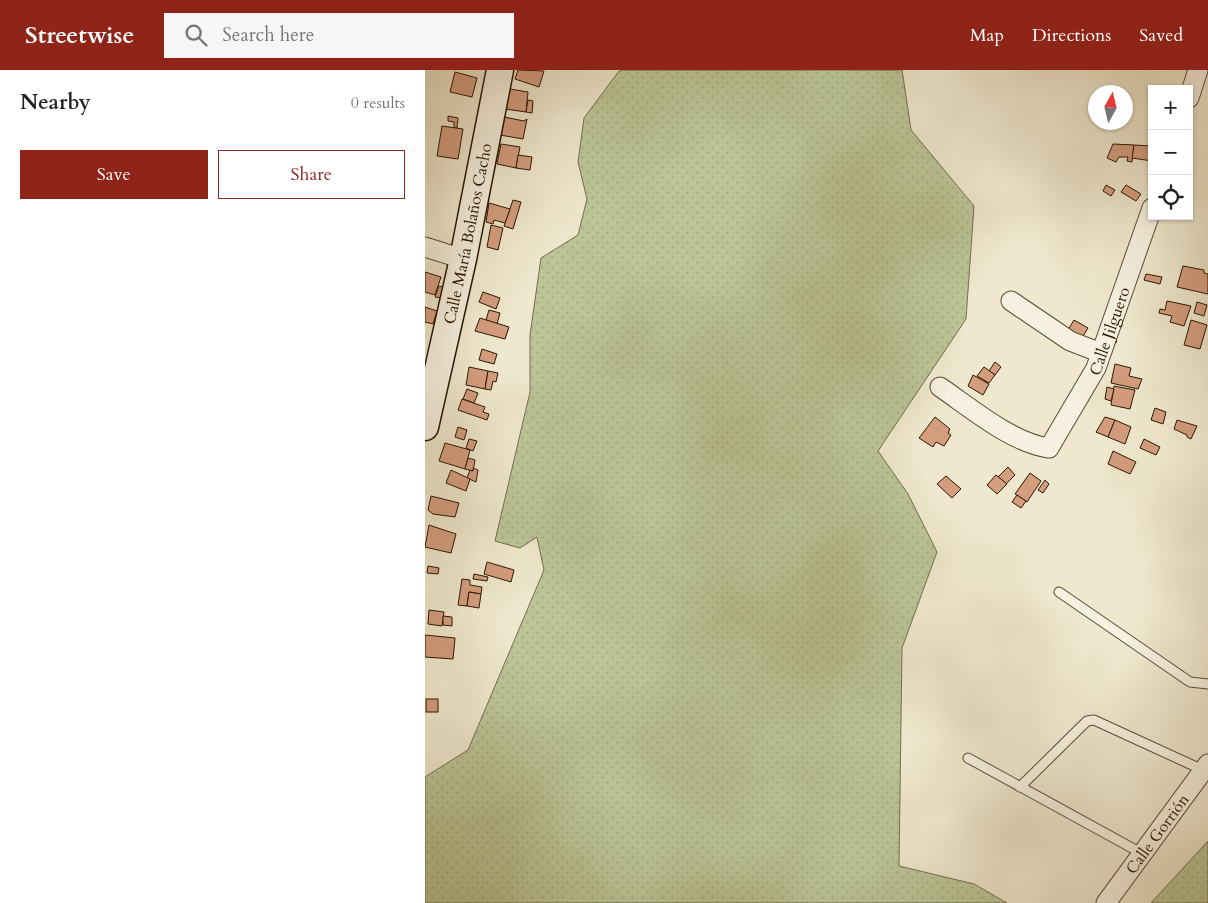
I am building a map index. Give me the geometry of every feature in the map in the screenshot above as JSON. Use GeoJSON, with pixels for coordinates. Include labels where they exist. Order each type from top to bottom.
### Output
{"type":"FeatureCollection","features":[{"type":"Feature","properties":{"kind":"street","name":"Calle María Bolaños Cacho"},"geometry":{"type":"LineString","coordinates":[[425,427],[463,259],[500,70]]}},
{"type":"Feature","properties":{"kind":"street"},"geometry":{"type":"LineString","coordinates":[[1193,86],[1198,70]]}},
{"type":"Feature","properties":{"kind":"street","name":"Calle Jilguero"},"geometry":{"type":"LineString","coordinates":[[940,387],[1025,441],[1034,446],[1049,448],[1096,368],[1148,219]]}},
{"type":"Feature","properties":{"kind":"street"},"geometry":{"type":"LineString","coordinates":[[425,247],[463,259]]}},
{"type":"Feature","properties":{"kind":"street"},"geometry":{"type":"LineString","coordinates":[[1011,301],[1069,341],[1101,353]]}},
{"type":"Feature","properties":{"kind":"street","name":"Calle Gorrión"},"geometry":{"type":"LineString","coordinates":[[1106,903],[1206,767]]}},
{"type":"Feature","properties":{"kind":"lane"},"geometry":{"type":"LineString","coordinates":[[1059,592],[1190,682],[1208,684]]}},
{"type":"Feature","properties":{"kind":"lane"},"geometry":{"type":"LineString","coordinates":[[1020,787],[1087,721],[1094,720],[1206,767]]}},
{"type":"Feature","properties":{"kind":"lane"},"geometry":{"type":"LineString","coordinates":[[968,758],[1143,854]]}},
{"type":"Feature","properties":{"kind":"green space"},"geometry":{"type":"Polygon","coordinates":[[[902,70],[911,130],[974,206],[966,319],[878,451],[908,494],[937,552],[902,648],[899,866],[974,884],[1007,903],[425,903],[425,777],[468,750],[544,570],[537,537],[520,548],[495,541],[530,392],[530,335],[541,258],[578,235],[587,199],[578,162],[584,118],[619,71],[902,70]]]}},
{"type":"Feature","properties":{"kind":"green space"},"geometry":{"type":"Polygon","coordinates":[[[1208,841],[1208,903],[1151,903],[1208,841]]]}},
{"type":"Feature","properties":{"kind":"building"},"geometry":{"type":"Polygon","coordinates":[[[518,70],[544,71],[539,87],[515,79],[518,70]]]}},
{"type":"Feature","properties":{"kind":"building"},"geometry":{"type":"Polygon","coordinates":[[[455,72],[477,78],[472,97],[450,92],[455,72]]]}},
{"type":"Feature","properties":{"kind":"building"},"geometry":{"type":"Polygon","coordinates":[[[510,89],[528,92],[526,112],[505,109],[510,89]]]}},
{"type":"Feature","properties":{"kind":"building"},"geometry":{"type":"Polygon","coordinates":[[[528,100],[533,101],[532,113],[526,112],[528,100]]]}},
{"type":"Feature","properties":{"kind":"building"},"geometry":{"type":"Polygon","coordinates":[[[448,116],[458,118],[457,128],[454,128],[454,122],[448,121],[448,116]]]}},
{"type":"Feature","properties":{"kind":"building"},"geometry":{"type":"Polygon","coordinates":[[[504,117],[524,121],[527,119],[523,139],[500,135],[504,117]]]}},
{"type":"Feature","properties":{"kind":"building"},"geometry":{"type":"Polygon","coordinates":[[[442,126],[463,129],[458,159],[437,156],[442,126]]]}},
{"type":"Feature","properties":{"kind":"building"},"geometry":{"type":"Polygon","coordinates":[[[501,144],[520,147],[516,168],[497,164],[501,144]]]}},
{"type":"Feature","properties":{"kind":"building"},"geometry":{"type":"Polygon","coordinates":[[[1113,144],[1134,145],[1132,162],[1127,161],[1128,157],[1119,157],[1116,162],[1107,158],[1113,144]]]}},
{"type":"Feature","properties":{"kind":"building"},"geometry":{"type":"Polygon","coordinates":[[[1134,145],[1148,146],[1148,160],[1132,158],[1134,145]]]}},
{"type":"Feature","properties":{"kind":"building"},"geometry":{"type":"Polygon","coordinates":[[[518,155],[532,157],[530,170],[516,168],[518,155]]]}},
{"type":"Feature","properties":{"kind":"building"},"geometry":{"type":"Polygon","coordinates":[[[1106,185],[1115,190],[1111,196],[1103,191],[1106,185]]]}},
{"type":"Feature","properties":{"kind":"building"},"geometry":{"type":"Polygon","coordinates":[[[1126,185],[1141,194],[1136,201],[1121,192],[1126,185]]]}},
{"type":"Feature","properties":{"kind":"building"},"geometry":{"type":"Polygon","coordinates":[[[513,200],[521,202],[513,229],[504,226],[513,200]]]}},
{"type":"Feature","properties":{"kind":"building"},"geometry":{"type":"Polygon","coordinates":[[[489,203],[510,209],[505,223],[494,220],[493,224],[486,222],[489,203]]]}},
{"type":"Feature","properties":{"kind":"building"},"geometry":{"type":"Polygon","coordinates":[[[491,225],[503,228],[498,250],[487,247],[491,225]]]}},
{"type":"Feature","properties":{"kind":"building"},"geometry":{"type":"Polygon","coordinates":[[[1183,266],[1204,270],[1204,273],[1208,274],[1208,294],[1177,287],[1183,266]]]}},
{"type":"Feature","properties":{"kind":"building"},"geometry":{"type":"Polygon","coordinates":[[[425,272],[441,277],[435,295],[425,292],[425,272]]]}},
{"type":"Feature","properties":{"kind":"building"},"geometry":{"type":"Polygon","coordinates":[[[1146,274],[1162,277],[1160,284],[1144,280],[1146,274]]]}},
{"type":"Feature","properties":{"kind":"building"},"geometry":{"type":"Polygon","coordinates":[[[439,286],[443,287],[441,298],[435,297],[439,286]]]}},
{"type":"Feature","properties":{"kind":"building"},"geometry":{"type":"Polygon","coordinates":[[[483,292],[500,298],[496,309],[479,302],[483,292]]]}},
{"type":"Feature","properties":{"kind":"building"},"geometry":{"type":"Polygon","coordinates":[[[1167,301],[1191,306],[1184,326],[1170,322],[1172,316],[1159,313],[1160,309],[1165,310],[1167,301]]]}},
{"type":"Feature","properties":{"kind":"building"},"geometry":{"type":"Polygon","coordinates":[[[1197,302],[1207,305],[1204,316],[1194,313],[1197,302]]]}},
{"type":"Feature","properties":{"kind":"building"},"geometry":{"type":"Polygon","coordinates":[[[425,307],[437,311],[433,324],[425,322],[425,307]]]}},
{"type":"Feature","properties":{"kind":"building"},"geometry":{"type":"Polygon","coordinates":[[[489,310],[500,313],[497,324],[486,320],[489,310]]]}},
{"type":"Feature","properties":{"kind":"building"},"geometry":{"type":"Polygon","coordinates":[[[480,318],[509,327],[505,339],[475,331],[480,318]]]}},
{"type":"Feature","properties":{"kind":"building"},"geometry":{"type":"Polygon","coordinates":[[[1074,320],[1088,328],[1079,343],[1065,335],[1074,320]]]}},
{"type":"Feature","properties":{"kind":"building"},"geometry":{"type":"Polygon","coordinates":[[[1191,320],[1207,325],[1200,349],[1184,345],[1191,320]]]}},
{"type":"Feature","properties":{"kind":"building"},"geometry":{"type":"Polygon","coordinates":[[[482,349],[497,354],[494,364],[479,360],[482,349]]]}},
{"type":"Feature","properties":{"kind":"building"},"geometry":{"type":"Polygon","coordinates":[[[995,362],[1001,367],[995,375],[989,371],[995,362]]]}},
{"type":"Feature","properties":{"kind":"building"},"geometry":{"type":"Polygon","coordinates":[[[1115,364],[1131,368],[1129,376],[1142,379],[1138,389],[1111,383],[1115,364]]]}},
{"type":"Feature","properties":{"kind":"building"},"geometry":{"type":"Polygon","coordinates":[[[469,367],[488,371],[485,389],[466,385],[469,367]]]}},
{"type":"Feature","properties":{"kind":"building"},"geometry":{"type":"Polygon","coordinates":[[[984,367],[995,375],[989,383],[977,376],[984,367]]]}},
{"type":"Feature","properties":{"kind":"building"},"geometry":{"type":"Polygon","coordinates":[[[488,371],[498,373],[496,382],[493,381],[491,390],[485,389],[488,371]]]}},
{"type":"Feature","properties":{"kind":"building"},"geometry":{"type":"Polygon","coordinates":[[[973,375],[989,384],[983,395],[968,386],[973,375]]]}},
{"type":"Feature","properties":{"kind":"building"},"geometry":{"type":"Polygon","coordinates":[[[1114,386],[1135,390],[1130,409],[1111,405],[1114,386]]]}},
{"type":"Feature","properties":{"kind":"building"},"geometry":{"type":"Polygon","coordinates":[[[1107,387],[1114,389],[1111,401],[1105,399],[1107,387]]]}},
{"type":"Feature","properties":{"kind":"building"},"geometry":{"type":"Polygon","coordinates":[[[467,389],[478,393],[474,403],[463,399],[467,389]]]}},
{"type":"Feature","properties":{"kind":"building"},"geometry":{"type":"Polygon","coordinates":[[[462,399],[485,407],[483,412],[489,414],[487,420],[458,410],[462,399]]]}},
{"type":"Feature","properties":{"kind":"building"},"geometry":{"type":"Polygon","coordinates":[[[1155,408],[1166,412],[1163,424],[1151,420],[1155,408]]]}},
{"type":"Feature","properties":{"kind":"building"},"geometry":{"type":"Polygon","coordinates":[[[935,417],[950,429],[948,433],[951,435],[944,446],[936,442],[933,447],[919,438],[935,417]]]}},
{"type":"Feature","properties":{"kind":"building"},"geometry":{"type":"Polygon","coordinates":[[[1105,417],[1115,420],[1108,437],[1096,432],[1105,417]]]}},
{"type":"Feature","properties":{"kind":"building"},"geometry":{"type":"Polygon","coordinates":[[[1115,420],[1131,427],[1125,444],[1108,437],[1115,420]]]}},
{"type":"Feature","properties":{"kind":"building"},"geometry":{"type":"Polygon","coordinates":[[[1177,420],[1197,426],[1191,439],[1174,429],[1177,420]]]}},
{"type":"Feature","properties":{"kind":"building"},"geometry":{"type":"Polygon","coordinates":[[[458,427],[467,430],[464,440],[455,437],[458,427]]]}},
{"type":"Feature","properties":{"kind":"building"},"geometry":{"type":"Polygon","coordinates":[[[469,439],[477,441],[473,451],[466,448],[469,439]]]}},
{"type":"Feature","properties":{"kind":"building"},"geometry":{"type":"Polygon","coordinates":[[[1144,439],[1160,447],[1156,455],[1140,448],[1144,439]]]}},
{"type":"Feature","properties":{"kind":"building"},"geometry":{"type":"Polygon","coordinates":[[[445,443],[470,450],[465,469],[439,461],[445,443]]]}},
{"type":"Feature","properties":{"kind":"building"},"geometry":{"type":"Polygon","coordinates":[[[1113,451],[1136,462],[1130,474],[1108,464],[1113,451]]]}},
{"type":"Feature","properties":{"kind":"building"},"geometry":{"type":"Polygon","coordinates":[[[468,458],[475,460],[473,471],[465,469],[468,458]]]}},
{"type":"Feature","properties":{"kind":"building"},"geometry":{"type":"Polygon","coordinates":[[[1008,467],[1015,475],[1006,484],[998,477],[1008,467]]]}},
{"type":"Feature","properties":{"kind":"building"},"geometry":{"type":"Polygon","coordinates":[[[473,468],[478,470],[476,482],[467,478],[470,470],[473,471],[473,468]]]}},
{"type":"Feature","properties":{"kind":"building"},"geometry":{"type":"Polygon","coordinates":[[[451,470],[470,479],[466,491],[446,483],[451,470]]]}},
{"type":"Feature","properties":{"kind":"building"},"geometry":{"type":"Polygon","coordinates":[[[1030,473],[1041,481],[1027,502],[1015,494],[1030,473]]]}},
{"type":"Feature","properties":{"kind":"building"},"geometry":{"type":"Polygon","coordinates":[[[996,475],[1007,484],[997,494],[987,485],[996,475]]]}},
{"type":"Feature","properties":{"kind":"building"},"geometry":{"type":"Polygon","coordinates":[[[946,476],[961,489],[952,498],[937,484],[946,476]]]}},
{"type":"Feature","properties":{"kind":"building"},"geometry":{"type":"Polygon","coordinates":[[[1045,480],[1049,484],[1043,493],[1038,490],[1045,480]]]}},
{"type":"Feature","properties":{"kind":"building"},"geometry":{"type":"Polygon","coordinates":[[[1017,495],[1026,501],[1021,508],[1012,502],[1017,495]]]}},
{"type":"Feature","properties":{"kind":"building"},"geometry":{"type":"Polygon","coordinates":[[[431,496],[459,503],[455,517],[433,514],[428,510],[431,496]]]}},
{"type":"Feature","properties":{"kind":"building"},"geometry":{"type":"Polygon","coordinates":[[[429,525],[456,534],[451,553],[425,547],[429,525]]]}},
{"type":"Feature","properties":{"kind":"building"},"geometry":{"type":"Polygon","coordinates":[[[487,562],[514,570],[511,582],[484,574],[487,562]]]}},
{"type":"Feature","properties":{"kind":"building"},"geometry":{"type":"Polygon","coordinates":[[[428,566],[439,568],[438,574],[427,573],[428,566]]]}},
{"type":"Feature","properties":{"kind":"building"},"geometry":{"type":"Polygon","coordinates":[[[474,574],[488,577],[487,581],[473,579],[474,574]]]}},
{"type":"Feature","properties":{"kind":"building"},"geometry":{"type":"Polygon","coordinates":[[[462,579],[470,580],[470,585],[482,587],[481,594],[469,592],[467,606],[458,605],[462,579]]]}},
{"type":"Feature","properties":{"kind":"building"},"geometry":{"type":"Polygon","coordinates":[[[469,592],[481,594],[479,608],[467,606],[469,592]]]}},
{"type":"Feature","properties":{"kind":"building"},"geometry":{"type":"Polygon","coordinates":[[[429,610],[444,612],[442,626],[428,624],[429,610]]]}},
{"type":"Feature","properties":{"kind":"building"},"geometry":{"type":"Polygon","coordinates":[[[443,616],[452,617],[452,626],[443,625],[443,616]]]}},
{"type":"Feature","properties":{"kind":"building"},"geometry":{"type":"Polygon","coordinates":[[[425,635],[455,638],[453,659],[425,657],[425,635]]]}},
{"type":"Feature","properties":{"kind":"building"},"geometry":{"type":"Polygon","coordinates":[[[426,699],[438,699],[438,712],[426,712],[426,699]]]}}]}
